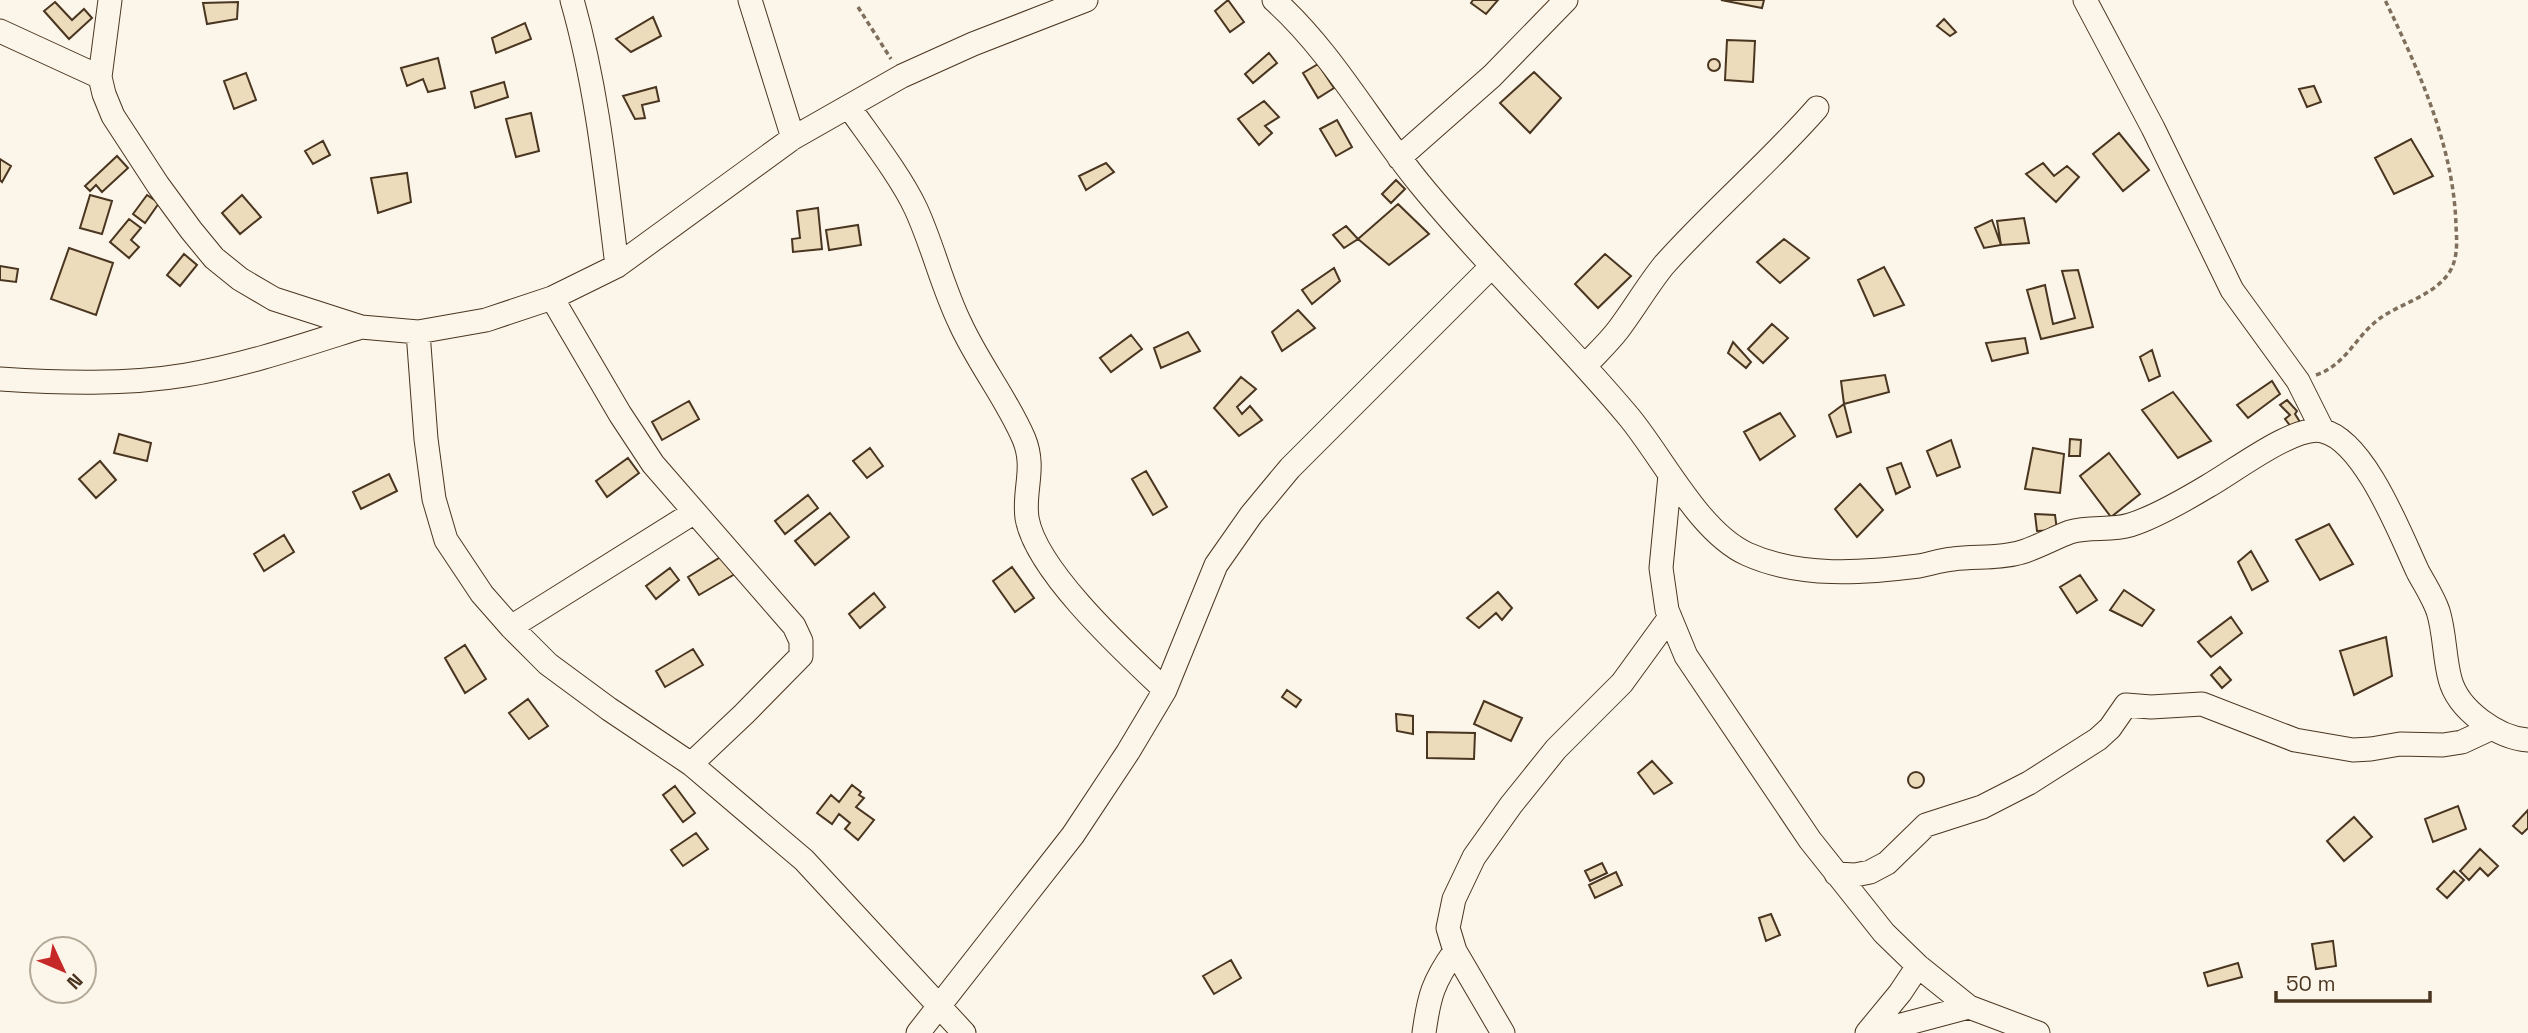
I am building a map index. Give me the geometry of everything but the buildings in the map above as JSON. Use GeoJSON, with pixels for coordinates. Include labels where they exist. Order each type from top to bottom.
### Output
{"type":"FeatureCollection","features":[{"type":"Feature","properties":{"kind":"street"},"geometry":{"type":"LineString","coordinates":[[110,0],[100,77],[104,94],[113,116],[132,146],[214,258],[240,279],[274,299],[361,327],[418,332],[486,320],[552,298],[617,266],[793,138],[902,76],[973,44],[1086,0]]}},
{"type":"Feature","properties":{"kind":"street"},"geometry":{"type":"LineString","coordinates":[[572,0],[596,107],[617,266]]}},
{"type":"Feature","properties":{"kind":"street"},"geometry":{"type":"LineString","coordinates":[[750,0],[793,138]]}},
{"type":"Feature","properties":{"kind":"street"},"geometry":{"type":"LineString","coordinates":[[1275,0],[1300,25],[1338,71],[1399,159],[1491,267],[1585,366],[1632,421],[1710,526],[1744,553],[1799,570],[1857,571],[1952,559],[1995,558],[2024,552],[2075,530],[2133,524],[2206,488],[2302,430],[2323,431],[2340,438],[2381,492],[2438,610],[2450,682],[2458,696],[2490,729],[2513,739],[2528,740]]}},
{"type":"Feature","properties":{"kind":"street"},"geometry":{"type":"LineString","coordinates":[[1399,159],[1492,76],[1566,0]]}},
{"type":"Feature","properties":{"kind":"street"},"geometry":{"type":"LineString","coordinates":[[2085,0],[2153,128],[2232,290],[2298,382],[2323,431]]}},
{"type":"Feature","properties":{"kind":"street"},"geometry":{"type":"LineString","coordinates":[[0,31],[100,77]]}},
{"type":"Feature","properties":{"kind":"street"},"geometry":{"type":"LineString","coordinates":[[849,107],[915,206],[960,323],[1028,450],[1030,471],[1027,516],[1033,539],[1060,581],[1113,641],[1165,690]]}},
{"type":"Feature","properties":{"kind":"street"},"geometry":{"type":"LineString","coordinates":[[1585,366],[1618,330],[1645,288],[1664,265],[1712,214],[1784,145],[1817,108]]}},
{"type":"Feature","properties":{"kind":"street"},"geometry":{"type":"LineString","coordinates":[[918,1033],[1073,835],[1128,752],[1165,690],[1216,565],[1251,515],[1290,468],[1491,267]]}},
{"type":"Feature","properties":{"kind":"street"},"geometry":{"type":"LineString","coordinates":[[552,298],[653,464],[794,626],[801,640],[801,656],[691,764]]}},
{"type":"Feature","properties":{"kind":"street"},"geometry":{"type":"LineString","coordinates":[[0,379],[54,383],[185,375],[252,361],[361,327]]}},
{"type":"Feature","properties":{"kind":"street"},"geometry":{"type":"LineString","coordinates":[[418,332],[426,439],[434,499],[446,540],[482,594],[548,664],[691,764],[804,860],[964,1033]]}},
{"type":"Feature","properties":{"kind":"street"},"geometry":{"type":"LineString","coordinates":[[1670,475],[1661,568],[1670,617],[1686,656],[1836,874],[1884,933],[1918,966],[1969,1007],[2038,1033]]}},
{"type":"Feature","properties":{"kind":"street"},"geometry":{"type":"LineString","coordinates":[[510,626],[693,513]]}},
{"type":"Feature","properties":{"kind":"street"},"geometry":{"type":"LineString","coordinates":[[1503,1033],[1455,951],[1448,928],[1454,900],[1474,857],[1526,786],[1556,749],[1622,683],[1670,617]]}},
{"type":"Feature","properties":{"kind":"street"},"geometry":{"type":"LineString","coordinates":[[1836,874],[1855,875],[1870,872],[1887,863],[1926,825],[1982,807],[2029,783],[2098,739],[2110,728],[2126,705],[2151,707],[2202,704],[2295,740],[2353,750],[2400,744],[2443,745],[2462,742],[2490,729]]}},
{"type":"Feature","properties":{"kind":"street"},"geometry":{"type":"LineString","coordinates":[[1424,1033],[1428,1003],[1437,977],[1455,951]]}},
{"type":"Feature","properties":{"kind":"street"},"geometry":{"type":"LineString","coordinates":[[1869,1033],[1918,966]]}},
{"type":"Feature","properties":{"kind":"street"},"geometry":{"type":"LineString","coordinates":[[1869,1033],[1969,1007]]}},
{"type":"Feature","properties":{"kind":"path"},"geometry":{"type":"LineString","coordinates":[[2298,382],[2329,371],[2380,318],[2436,285],[2450,272],[2457,251],[2456,206],[2445,147],[2408,48],[2385,0]]}},
{"type":"Feature","properties":{"kind":"path"},"geometry":{"type":"LineString","coordinates":[[858,7],[902,76]]}}]}
